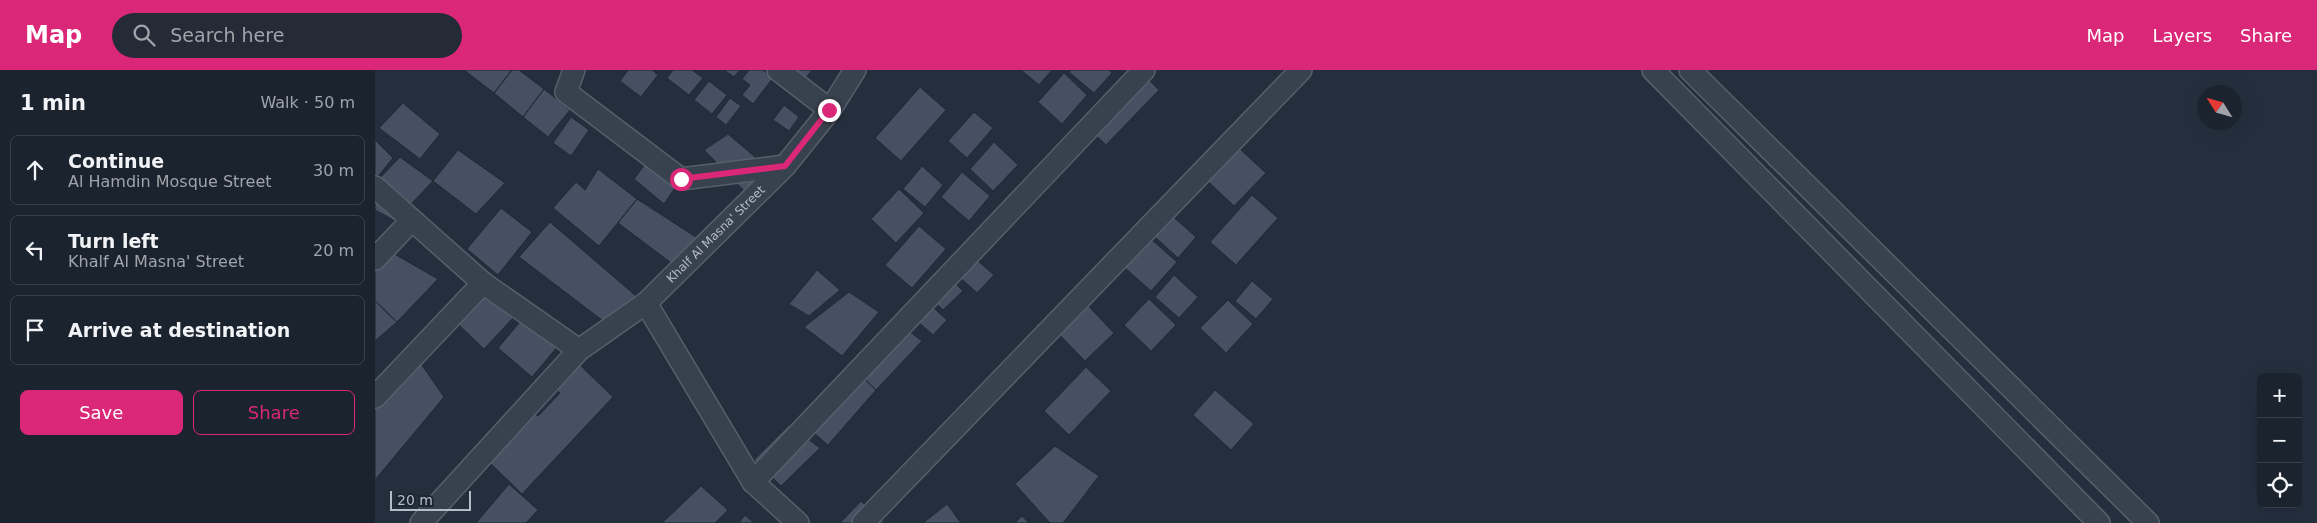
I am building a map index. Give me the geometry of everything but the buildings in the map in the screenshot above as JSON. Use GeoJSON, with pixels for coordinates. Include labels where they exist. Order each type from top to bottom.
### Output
{"type":"FeatureCollection","features":[{"type":"Feature","properties":{"kind":"street"},"geometry":{"type":"LineString","coordinates":[[574,70],[566,92],[681,179],[785,166]]}},
{"type":"Feature","properties":{"kind":"street"},"geometry":{"type":"LineString","coordinates":[[778,70],[829,110]]}},
{"type":"Feature","properties":{"kind":"street","name":"Khalf Al Masna' Street"},"geometry":{"type":"LineString","coordinates":[[421,523],[579,350],[646,303],[785,166],[829,110],[855,70]]}},
{"type":"Feature","properties":{"kind":"street"},"geometry":{"type":"LineString","coordinates":[[753,482],[1144,70]]}},
{"type":"Feature","properties":{"kind":"street"},"geometry":{"type":"LineString","coordinates":[[863,523],[1301,70]]}},
{"type":"Feature","properties":{"kind":"street"},"geometry":{"type":"LineString","coordinates":[[1653,70],[2099,523]]}},
{"type":"Feature","properties":{"kind":"street"},"geometry":{"type":"LineString","coordinates":[[1690,70],[2148,523]]}},
{"type":"Feature","properties":{"kind":"street"},"geometry":{"type":"LineString","coordinates":[[375,187],[483,283],[579,350]]}},
{"type":"Feature","properties":{"kind":"street"},"geometry":{"type":"LineString","coordinates":[[375,259],[411,221]]}},
{"type":"Feature","properties":{"kind":"street"},"geometry":{"type":"LineString","coordinates":[[375,398],[483,283]]}},
{"type":"Feature","properties":{"kind":"street"},"geometry":{"type":"LineString","coordinates":[[646,303],[753,482],[798,523]]}},
{"type":"Feature","properties":{"kind":"route"},"geometry":{"type":"LineString","coordinates":[[681,179],[785,166],[829,110]]}}]}
